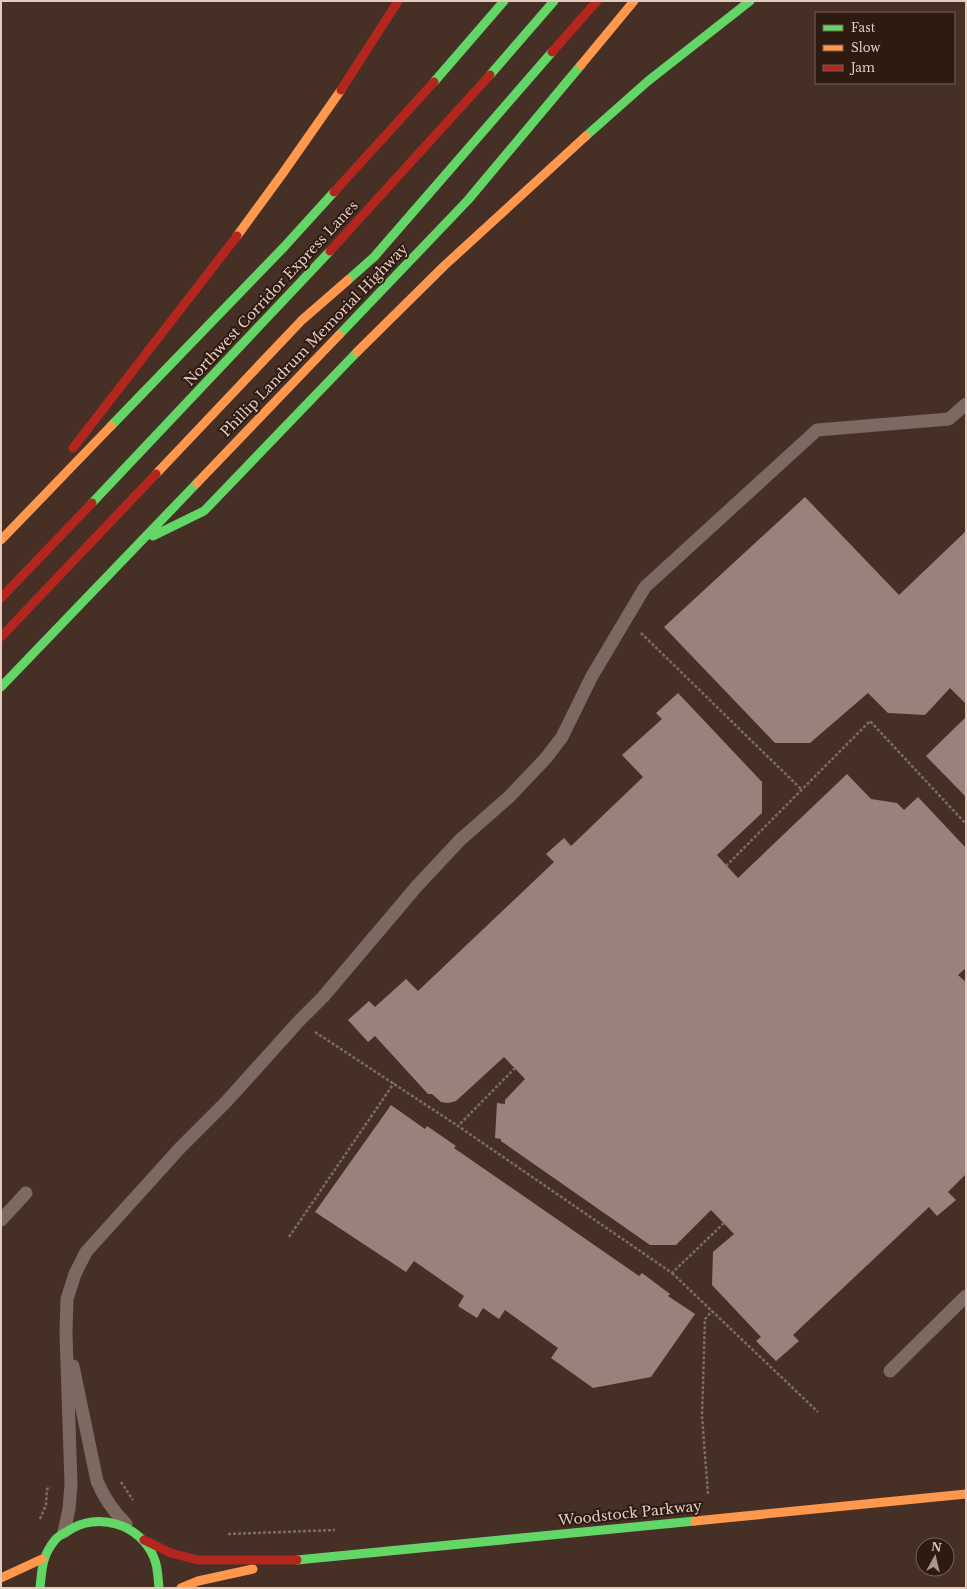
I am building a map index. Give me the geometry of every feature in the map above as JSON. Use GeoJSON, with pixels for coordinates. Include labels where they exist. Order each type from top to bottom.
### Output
{"type":"FeatureCollection","features":[{"type":"Feature","properties":{"kind":"main road"},"geometry":{"type":"LineString","coordinates":[[67,456],[245,225],[306,142],[372,44],[398,1]]}},
{"type":"Feature","properties":{"kind":"main road"},"geometry":{"type":"LineString","coordinates":[[3,538],[284,246],[424,94],[504,1]]}},
{"type":"Feature","properties":{"kind":"main road","name":"Northwest Corridor Express Lanes"},"geometry":{"type":"LineString","coordinates":[[1,598],[346,236],[483,84],[554,1]]}},
{"type":"Feature","properties":{"kind":"main road"},"geometry":{"type":"LineString","coordinates":[[1,637],[302,320],[374,257],[597,1]]}},
{"type":"Feature","properties":{"kind":"main road","name":"Phillip Landrum Memorial Highway"},"geometry":{"type":"LineString","coordinates":[[1,687],[468,200],[634,1]]}},
{"type":"Feature","properties":{"kind":"main road"},"geometry":{"type":"LineString","coordinates":[[141,541],[204,511],[346,362],[455,255],[546,171],[648,81],[750,1]]}},
{"type":"Feature","properties":{"kind":"main road"},"geometry":{"type":"LineString","coordinates":[[3,538],[58,468]]}},
{"type":"Feature","properties":{"kind":"main road","name":"Woodstock Parkway"},"geometry":{"type":"LineString","coordinates":[[144,1540],[171,1553],[198,1560],[297,1560],[966,1494]]}},
{"type":"Feature","properties":{"kind":"main road"},"geometry":{"type":"LineString","coordinates":[[40,1588],[39,1576],[42,1559],[51,1544],[64,1532],[79,1524],[96,1520],[114,1522],[130,1529],[144,1540],[155,1556],[160,1574],[159,1588]]}},
{"type":"Feature","properties":{"kind":"main road"},"geometry":{"type":"LineString","coordinates":[[1,1578],[42,1559]]}},
{"type":"Feature","properties":{"kind":"main road","name":"Woodstock Parkway"},"geometry":{"type":"LineString","coordinates":[[181,1588],[198,1581],[297,1560]]}},
{"type":"Feature","properties":{"kind":"lane"},"geometry":{"type":"LineString","coordinates":[[64,1532],[69,1508],[71,1487],[66,1332],[67,1299],[75,1274],[86,1252],[174,1154],[226,1102],[299,1021],[323,997],[422,880],[460,840],[509,796],[546,758],[562,737],[592,676],[645,587],[817,430],[949,419],[966,404]]}},
{"type":"Feature","properties":{"kind":"lane"},"geometry":{"type":"LineString","coordinates":[[1,1220],[26,1193]]}},
{"type":"Feature","properties":{"kind":"lane"},"geometry":{"type":"LineString","coordinates":[[890,1371],[966,1296]]}},
{"type":"Feature","properties":{"kind":"lane"},"geometry":{"type":"LineString","coordinates":[[66,1332],[98,1485],[104,1498],[114,1512],[130,1529]]}},
{"type":"Feature","properties":{"kind":"path"},"geometry":{"type":"LineString","coordinates":[[626,618],[801,789]]}},
{"type":"Feature","properties":{"kind":"path"},"geometry":{"type":"LineString","coordinates":[[726,866],[870,721],[966,824]]}},
{"type":"Feature","properties":{"kind":"path"},"geometry":{"type":"LineString","coordinates":[[299,1021],[458,1126],[672,1273],[818,1412]]}},
{"type":"Feature","properties":{"kind":"path"},"geometry":{"type":"LineString","coordinates":[[458,1126],[515,1068]]}},
{"type":"Feature","properties":{"kind":"path"},"geometry":{"type":"LineString","coordinates":[[289,1237],[394,1083]]}},
{"type":"Feature","properties":{"kind":"path"},"geometry":{"type":"LineString","coordinates":[[672,1273],[724,1223]]}},
{"type":"Feature","properties":{"kind":"path"},"geometry":{"type":"LineString","coordinates":[[708,1494],[702,1416],[705,1319],[712,1310]]}},
{"type":"Feature","properties":{"kind":"path"},"geometry":{"type":"LineString","coordinates":[[98,1485],[121,1482],[134,1502]]}},
{"type":"Feature","properties":{"kind":"path"},"geometry":{"type":"LineString","coordinates":[[38,1523],[46,1505],[47,1488],[71,1487]]}},
{"type":"Feature","properties":{"kind":"path"},"geometry":{"type":"LineString","coordinates":[[701,1495],[716,1493]]}},
{"type":"Feature","properties":{"kind":"path"},"geometry":{"type":"LineString","coordinates":[[223,1534],[340,1530]]}},
{"type":"Feature","properties":{"kind":"building"},"geometry":{"type":"Polygon","coordinates":[[[805,497],[899,595],[966,531],[966,704],[950,688],[925,715],[888,713],[868,693],[810,743],[775,743],[664,627],[805,497]]]}},
{"type":"Feature","properties":{"kind":"building"},"geometry":{"type":"Polygon","coordinates":[[[678,693],[762,782],[762,813],[717,855],[738,878],[847,774],[871,799],[897,803],[904,810],[918,797],[966,848],[966,968],[958,975],[966,982],[966,1174],[948,1192],[956,1200],[937,1216],[929,1207],[793,1335],[799,1341],[776,1361],[756,1341],[761,1337],[712,1285],[713,1252],[734,1234],[711,1210],[676,1245],[650,1245],[501,1141],[501,1139],[495,1138],[497,1103],[505,1104],[505,1100],[525,1079],[504,1057],[456,1101],[448,1103],[441,1102],[432,1094],[428,1094],[375,1036],[368,1042],[348,1020],[369,1001],[375,1007],[406,979],[418,991],[554,862],[546,854],[564,838],[571,846],[643,777],[622,755],[662,719],[656,713],[678,693]]]}},
{"type":"Feature","properties":{"kind":"building"},"geometry":{"type":"Polygon","coordinates":[[[966,717],[966,797],[926,756],[966,717]]]}},
{"type":"Feature","properties":{"kind":"building"},"geometry":{"type":"Polygon","coordinates":[[[391,1105],[425,1129],[427,1126],[456,1146],[454,1148],[639,1276],[642,1273],[670,1294],[668,1296],[695,1314],[651,1377],[593,1388],[551,1358],[558,1348],[505,1310],[499,1319],[483,1308],[477,1318],[458,1306],[464,1296],[414,1261],[406,1272],[315,1212],[391,1105]]]}},
{"type":"Feature","properties":{"kind":"traffic: fast"},"geometry":{"type":"LineString","coordinates":[[434,82],[504,1]]}},
{"type":"Feature","properties":{"kind":"traffic: fast"},"geometry":{"type":"LineString","coordinates":[[490,75],[554,1]]}},
{"type":"Feature","properties":{"kind":"traffic: fast"},"geometry":{"type":"LineString","coordinates":[[586,136],[648,81],[750,1]]}},
{"type":"Feature","properties":{"kind":"traffic: fast"},"geometry":{"type":"LineString","coordinates":[[348,280],[374,257],[552,52]]}},
{"type":"Feature","properties":{"kind":"traffic: fast"},"geometry":{"type":"LineString","coordinates":[[339,335],[468,200],[581,65]]}},
{"type":"Feature","properties":{"kind":"traffic: fast"},"geometry":{"type":"LineString","coordinates":[[111,426],[284,247],[334,192]]}},
{"type":"Feature","properties":{"kind":"traffic: fast"},"geometry":{"type":"LineString","coordinates":[[92,503],[330,251]]}},
{"type":"Feature","properties":{"kind":"traffic: fast"},"geometry":{"type":"LineString","coordinates":[[153,536],[204,511],[357,352]]}},
{"type":"Feature","properties":{"kind":"traffic: fast"},"geometry":{"type":"LineString","coordinates":[[1,687],[197,483]]}},
{"type":"Feature","properties":{"kind":"traffic: fast"},"geometry":{"type":"LineString","coordinates":[[297,1560],[695,1521]]}},
{"type":"Feature","properties":{"kind":"traffic: fast"},"geometry":{"type":"LineString","coordinates":[[40,1588],[42,1568],[45,1557],[47,1551],[56,1539],[79,1525],[92,1522],[117,1524],[129,1529],[139,1537],[148,1546],[154,1558],[158,1573],[159,1588]]}},
{"type":"Feature","properties":{"kind":"traffic: slow"},"geometry":{"type":"LineString","coordinates":[[581,65],[634,1]]}},
{"type":"Feature","properties":{"kind":"traffic: slow"},"geometry":{"type":"LineString","coordinates":[[237,236],[341,90]]}},
{"type":"Feature","properties":{"kind":"traffic: slow"},"geometry":{"type":"LineString","coordinates":[[357,352],[444,266],[586,136]]}},
{"type":"Feature","properties":{"kind":"traffic: slow"},"geometry":{"type":"LineString","coordinates":[[156,474],[302,320],[348,280]]}},
{"type":"Feature","properties":{"kind":"traffic: slow"},"geometry":{"type":"LineString","coordinates":[[197,483],[339,335]]}},
{"type":"Feature","properties":{"kind":"traffic: slow"},"geometry":{"type":"LineString","coordinates":[[1,540],[111,426]]}},
{"type":"Feature","properties":{"kind":"traffic: slow"},"geometry":{"type":"LineString","coordinates":[[695,1521],[966,1494]]}},
{"type":"Feature","properties":{"kind":"traffic: slow"},"geometry":{"type":"LineString","coordinates":[[1,1578],[42,1559]]}},
{"type":"Feature","properties":{"kind":"traffic: slow"},"geometry":{"type":"LineString","coordinates":[[181,1588],[198,1581],[253,1569]]}},
{"type":"Feature","properties":{"kind":"traffic: jam"},"geometry":{"type":"LineString","coordinates":[[341,90],[398,1]]}},
{"type":"Feature","properties":{"kind":"traffic: jam"},"geometry":{"type":"LineString","coordinates":[[552,52],[597,1]]}},
{"type":"Feature","properties":{"kind":"traffic: jam"},"geometry":{"type":"LineString","coordinates":[[330,251],[490,75]]}},
{"type":"Feature","properties":{"kind":"traffic: jam"},"geometry":{"type":"LineString","coordinates":[[334,192],[434,82]]}},
{"type":"Feature","properties":{"kind":"traffic: jam"},"geometry":{"type":"LineString","coordinates":[[73,448],[237,236]]}},
{"type":"Feature","properties":{"kind":"traffic: jam"},"geometry":{"type":"LineString","coordinates":[[1,637],[156,474]]}},
{"type":"Feature","properties":{"kind":"traffic: jam"},"geometry":{"type":"LineString","coordinates":[[1,598],[92,503]]}},
{"type":"Feature","properties":{"kind":"traffic: jam"},"geometry":{"type":"LineString","coordinates":[[144,1540],[171,1553],[198,1560],[297,1560]]}}]}
